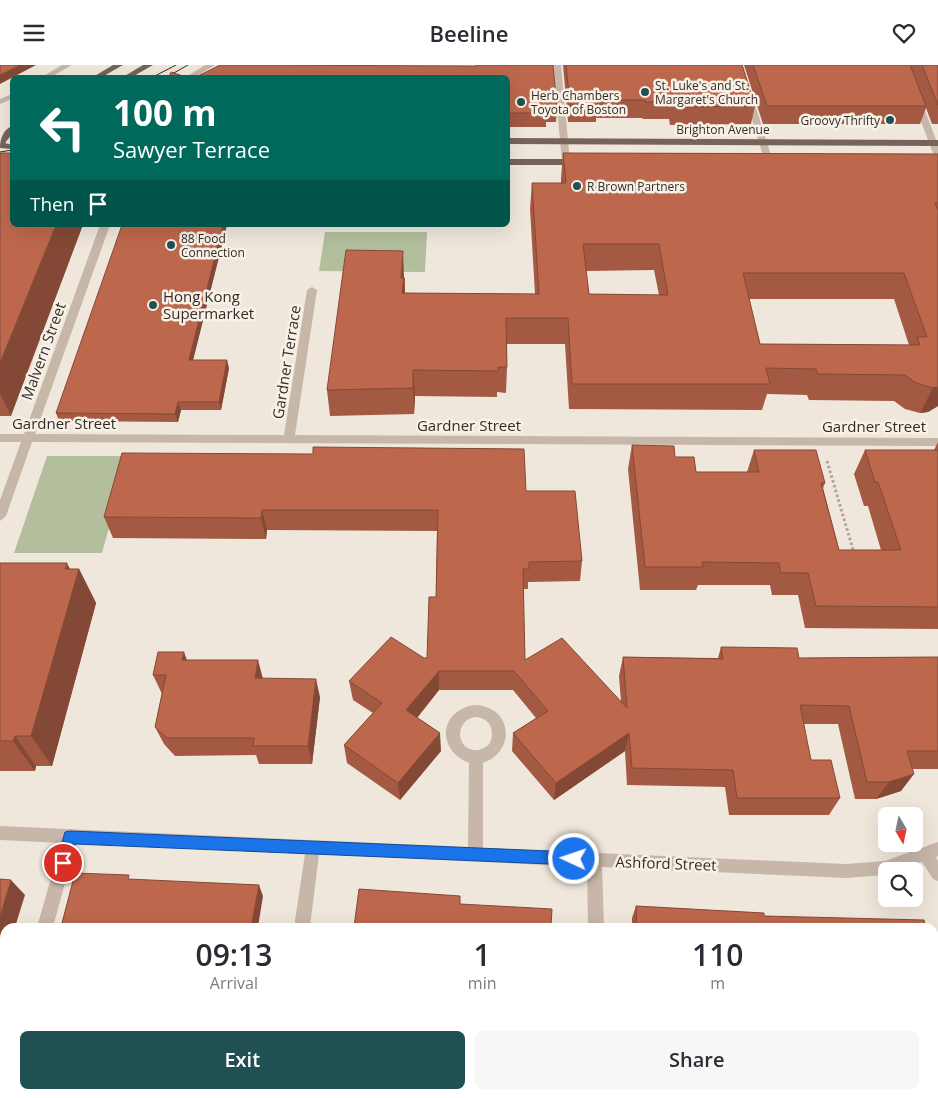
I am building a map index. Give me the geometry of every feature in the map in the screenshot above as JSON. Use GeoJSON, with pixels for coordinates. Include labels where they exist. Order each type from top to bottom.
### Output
{"type":"FeatureCollection","features":[{"type":"Feature","properties":{"kind":"main road"},"geometry":{"type":"LineString","coordinates":[[101,75],[119,65]]}},
{"type":"Feature","properties":{"kind":"main road"},"geometry":{"type":"LineString","coordinates":[[131,75],[149,65]]}},
{"type":"Feature","properties":{"kind":"main road"},"geometry":{"type":"LineString","coordinates":[[0,145],[10,132]]}},
{"type":"Feature","properties":{"kind":"main road","name":"Brighton Avenue"},"geometry":{"type":"LineString","coordinates":[[510,141],[936,143]]}},
{"type":"Feature","properties":{"kind":"main road"},"geometry":{"type":"LineString","coordinates":[[510,162],[585,162]]}},
{"type":"Feature","properties":{"kind":"street"},"geometry":{"type":"LineString","coordinates":[[50,75],[68,65]]}},
{"type":"Feature","properties":{"kind":"street"},"geometry":{"type":"LineString","coordinates":[[194,75],[211,65]]}},
{"type":"Feature","properties":{"kind":"street"},"geometry":{"type":"LineString","coordinates":[[557,65],[566,162]]}},
{"type":"Feature","properties":{"kind":"street"},"geometry":{"type":"LineString","coordinates":[[739,65],[769,162]]}},
{"type":"Feature","properties":{"kind":"street"},"geometry":{"type":"LineString","coordinates":[[915,94],[936,143],[938,156]]}},
{"type":"Feature","properties":{"kind":"street","name":"Malvern Street"},"geometry":{"type":"LineString","coordinates":[[0,516],[104,227]]}},
{"type":"Feature","properties":{"kind":"street","name":"Gardner Terrace"},"geometry":{"type":"LineString","coordinates":[[289,439],[312,290]]}},
{"type":"Feature","properties":{"kind":"street","name":"Gardner Street"},"geometry":{"type":"LineString","coordinates":[[0,438],[938,441]]}},
{"type":"Feature","properties":{"kind":"street"},"geometry":{"type":"LineString","coordinates":[[475,854],[476,756]]}},
{"type":"Feature","properties":{"kind":"street","name":"Ashford Street"},"geometry":{"type":"LineString","coordinates":[[0,833],[866,871],[885,868],[931,852]]}},
{"type":"Feature","properties":{"kind":"street"},"geometry":{"type":"LineString","coordinates":[[46,923],[70,837]]}},
{"type":"Feature","properties":{"kind":"street"},"geometry":{"type":"LineString","coordinates":[[303,923],[313,847]]}},
{"type":"Feature","properties":{"kind":"street"},"geometry":{"type":"LineString","coordinates":[[931,852],[938,874]]}},
{"type":"Feature","properties":{"kind":"street"},"geometry":{"type":"LineString","coordinates":[[594,860],[596,923]]}},
{"type":"Feature","properties":{"kind":"path"},"geometry":{"type":"LineString","coordinates":[[825,455],[854,554]]}},
{"type":"Feature","properties":{"kind":"green space"},"geometry":{"type":"Polygon","coordinates":[[[325,232],[427,232],[425,272],[319,271],[325,232]]]}},
{"type":"Feature","properties":{"kind":"green space"},"geometry":{"type":"Polygon","coordinates":[[[47,456],[129,456],[102,553],[14,553],[47,456]]]}},
{"type":"Feature","properties":{"kind":"building"},"geometry":{"type":"Polygon","coordinates":[[[0,65],[20,65],[0,75],[0,65]]]}},
{"type":"Feature","properties":{"kind":"building"},"geometry":{"type":"Polygon","coordinates":[[[220,65],[553,65],[557,108],[546,108],[547,113],[510,113],[510,75],[200,75],[220,65]]]}},
{"type":"Feature","properties":{"kind":"building"},"geometry":{"type":"Polygon","coordinates":[[[566,65],[742,65],[755,106],[673,107],[672,102],[645,102],[645,100],[597,100],[597,105],[570,104],[566,65]]]}},
{"type":"Feature","properties":{"kind":"building"},"geometry":{"type":"Polygon","coordinates":[[[753,65],[910,65],[926,106],[767,106],[753,65]]]}},
{"type":"Feature","properties":{"kind":"building"},"geometry":{"type":"Polygon","coordinates":[[[922,65],[938,65],[938,105],[922,65]]]}},
{"type":"Feature","properties":{"kind":"building"},"geometry":{"type":"Polygon","coordinates":[[[0,153],[10,153],[10,227],[55,227],[0,363],[0,153]]]}},
{"type":"Feature","properties":{"kind":"building"},"geometry":{"type":"Polygon","coordinates":[[[563,153],[938,154],[938,203],[935,203],[938,210],[938,387],[933,388],[916,383],[905,375],[818,374],[816,369],[766,368],[770,384],[572,384],[568,318],[506,318],[507,367],[498,367],[498,371],[413,370],[413,388],[327,390],[346,250],[403,251],[401,278],[404,278],[402,293],[539,294],[532,183],[566,183],[563,153]],[[583,244],[589,294],[668,295],[659,244],[583,244]],[[743,273],[760,344],[920,345],[917,337],[927,337],[904,273],[743,273]]]}},
{"type":"Feature","properties":{"kind":"building","name":"Hong Kong Supermarket"},"geometry":{"type":"Polygon","coordinates":[[[121,227],[222,227],[189,360],[227,360],[219,402],[178,402],[175,414],[56,413],[121,227]]]}},
{"type":"Feature","properties":{"kind":"building"},"geometry":{"type":"Polygon","coordinates":[[[632,445],[674,446],[675,457],[694,457],[696,472],[759,472],[754,450],[816,450],[825,483],[821,483],[839,550],[901,550],[865,450],[938,450],[938,607],[816,606],[808,573],[781,573],[779,563],[702,562],[703,567],[645,567],[632,445]]]}},
{"type":"Feature","properties":{"kind":"building"},"geometry":{"type":"Polygon","coordinates":[[[313,447],[524,449],[526,491],[575,491],[582,561],[529,562],[529,569],[523,569],[525,660],[562,638],[627,708],[623,657],[723,659],[721,647],[797,648],[799,658],[938,657],[938,751],[907,751],[914,774],[889,782],[867,782],[849,706],[800,705],[811,760],[831,760],[840,798],[737,798],[733,770],[632,768],[629,733],[556,783],[513,733],[548,711],[514,671],[439,671],[406,710],[440,733],[398,783],[344,745],[382,703],[349,681],[391,637],[424,658],[427,658],[429,597],[436,597],[438,510],[262,510],[261,518],[104,517],[122,453],[313,454],[313,447]]]}},
{"type":"Feature","properties":{"kind":"building"},"geometry":{"type":"Polygon","coordinates":[[[0,563],[67,563],[65,569],[79,569],[31,736],[15,736],[13,741],[0,741],[0,563]]]}},
{"type":"Feature","properties":{"kind":"building"},"geometry":{"type":"Polygon","coordinates":[[[158,652],[184,652],[182,660],[258,660],[255,678],[316,679],[308,746],[253,746],[254,738],[167,738],[155,727],[166,675],[153,675],[158,652]]]}},
{"type":"Feature","properties":{"kind":"building"},"geometry":{"type":"Polygon","coordinates":[[[75,873],[129,875],[128,879],[259,885],[252,923],[62,923],[75,873]]]}},
{"type":"Feature","properties":{"kind":"building"},"geometry":{"type":"Polygon","coordinates":[[[0,879],[11,880],[0,917],[0,879]]]}},
{"type":"Feature","properties":{"kind":"building"},"geometry":{"type":"Polygon","coordinates":[[[359,889],[460,896],[460,904],[552,909],[551,923],[355,923],[359,889]]]}},
{"type":"Feature","properties":{"kind":"building"},"geometry":{"type":"Polygon","coordinates":[[[636,906],[764,913],[764,916],[924,920],[925,923],[637,923],[636,906]]]}},
{"type":"Feature","properties":{"kind":"tram line"},"geometry":{"type":"LineString","coordinates":[[157,75],[176,65]]}},
{"type":"Feature","properties":{"kind":"tram line"},"geometry":{"type":"LineString","coordinates":[[172,74],[188,65]]}},
{"type":"Feature","properties":{"kind":"tram line"},"geometry":{"type":"LineString","coordinates":[[0,152],[10,150]]}},
{"type":"Feature","properties":{"kind":"place","name":"St. Luke's and St. Margaret's Church"},"geometry":{"type":"Point","coordinates":[645,92]}},
{"type":"Feature","properties":{"kind":"place","name":"Herb Chambers Toyota of Boston"},"geometry":{"type":"Point","coordinates":[521,102]}},
{"type":"Feature","properties":{"kind":"place","name":"Groovy Thrifty"},"geometry":{"type":"Point","coordinates":[890,120]}},
{"type":"Feature","properties":{"kind":"place","name":"R Brown Partners"},"geometry":{"type":"Point","coordinates":[577,186]}},
{"type":"Feature","properties":{"kind":"place","name":"88 Food Connection"},"geometry":{"type":"Point","coordinates":[171,245]}},
{"type":"Feature","properties":{"kind":"place","name":"Hong Kong Supermarket"},"geometry":{"type":"Point","coordinates":[153,305]}},
{"type":"Feature","properties":{"kind":"route"},"geometry":{"type":"LineString","coordinates":[[63,863],[70,837],[574,859]]}}]}
